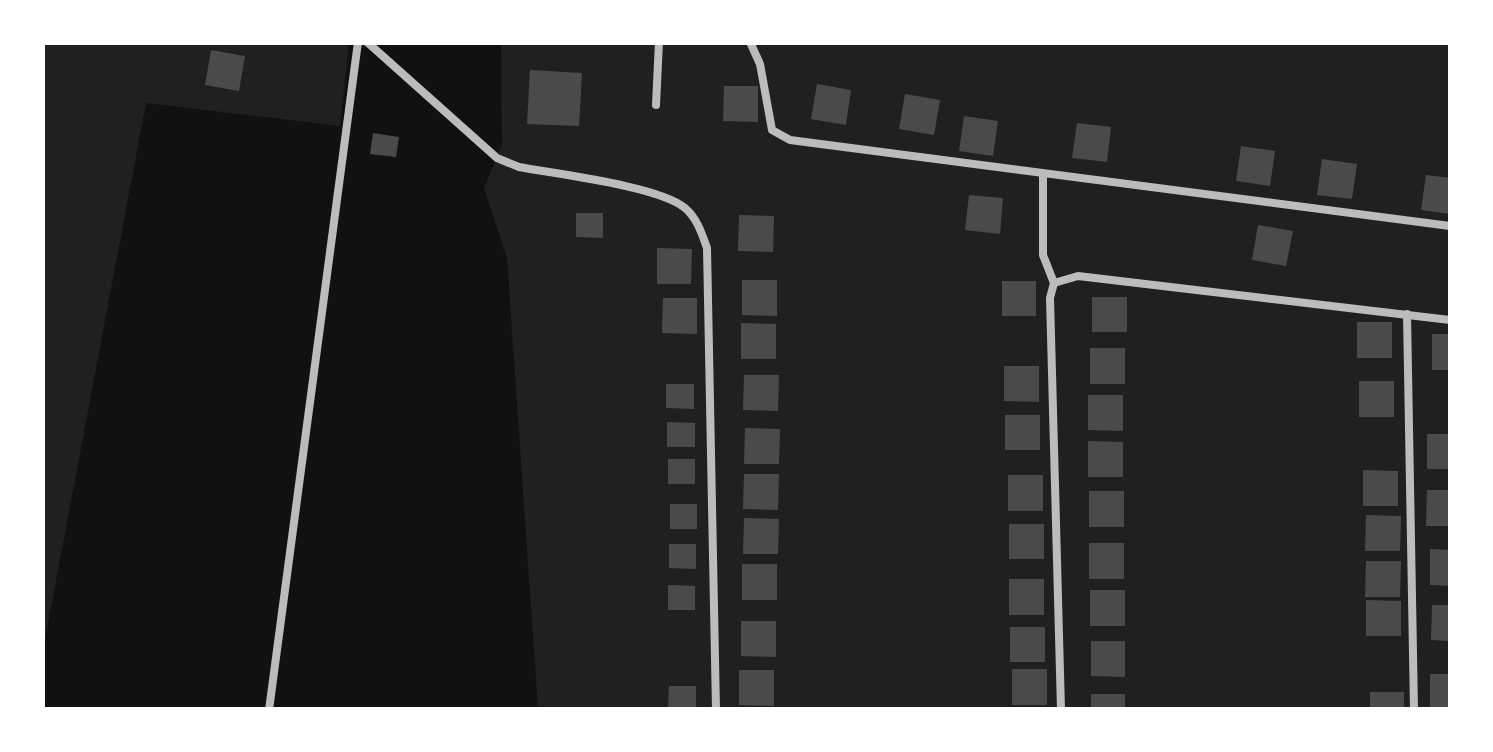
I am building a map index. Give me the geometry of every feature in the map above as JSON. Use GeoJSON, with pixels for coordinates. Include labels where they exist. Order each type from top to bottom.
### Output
{"type":"FeatureCollection","features":[{"type":"Feature","properties":{"kind":"lane"},"geometry":{"type":"LineString","coordinates":[[269,710],[358,42]]}},
{"type":"Feature","properties":{"kind":"lane"},"geometry":{"type":"LineString","coordinates":[[368,42],[497,158],[519,167],[663,196],[685,208],[698,225],[707,248],[716,710]]}},
{"type":"Feature","properties":{"kind":"lane"},"geometry":{"type":"LineString","coordinates":[[656,105],[658,42]]}},
{"type":"Feature","properties":{"kind":"lane"},"geometry":{"type":"LineString","coordinates":[[750,42],[760,64],[767,118],[779,137],[1450,226]]}},
{"type":"Feature","properties":{"kind":"lane"},"geometry":{"type":"LineString","coordinates":[[1043,174],[1043,254],[1054,283],[1050,298],[1061,710]]}},
{"type":"Feature","properties":{"kind":"lane"},"geometry":{"type":"LineString","coordinates":[[1054,283],[1078,276],[1450,320]]}},
{"type":"Feature","properties":{"kind":"lane"},"geometry":{"type":"LineString","coordinates":[[1407,314],[1414,710]]}},
{"type":"Feature","properties":{"kind":"shaded area"},"geometry":{"type":"Polygon","coordinates":[[[43,43],[349,43],[340,126],[146,103],[43,650],[43,43]]]}},
{"type":"Feature","properties":{"kind":"shaded area"},"geometry":{"type":"Polygon","coordinates":[[[501,43],[1450,43],[1450,709],[538,709],[507,258],[484,188],[502,145],[501,43]]]}},
{"type":"Feature","properties":{"kind":"building"},"geometry":{"type":"Polygon","coordinates":[[[211,50],[245,56],[239,91],[205,85],[211,50]]]}},
{"type":"Feature","properties":{"kind":"building"},"geometry":{"type":"Polygon","coordinates":[[[530,70],[582,73],[579,126],[527,124],[530,70]]]}},
{"type":"Feature","properties":{"kind":"building"},"geometry":{"type":"Polygon","coordinates":[[[817,84],[851,90],[846,125],[811,119],[817,84]]]}},
{"type":"Feature","properties":{"kind":"building"},"geometry":{"type":"Polygon","coordinates":[[[724,86],[758,86],[758,122],[723,121],[724,86]]]}},
{"type":"Feature","properties":{"kind":"building"},"geometry":{"type":"Polygon","coordinates":[[[905,94],[940,100],[934,135],[899,129],[905,94]]]}},
{"type":"Feature","properties":{"kind":"building"},"geometry":{"type":"Polygon","coordinates":[[[964,116],[998,121],[993,156],[959,151],[964,116]]]}},
{"type":"Feature","properties":{"kind":"building"},"geometry":{"type":"Polygon","coordinates":[[[1077,123],[1111,127],[1107,162],[1072,158],[1077,123]]]}},
{"type":"Feature","properties":{"kind":"building"},"geometry":{"type":"Polygon","coordinates":[[[373,133],[399,137],[396,157],[370,154],[373,133]]]}},
{"type":"Feature","properties":{"kind":"building"},"geometry":{"type":"Polygon","coordinates":[[[1241,146],[1275,151],[1270,186],[1236,181],[1241,146]]]}},
{"type":"Feature","properties":{"kind":"building"},"geometry":{"type":"Polygon","coordinates":[[[1322,159],[1357,164],[1352,199],[1317,195],[1322,159]]]}},
{"type":"Feature","properties":{"kind":"building"},"geometry":{"type":"Polygon","coordinates":[[[1426,175],[1450,178],[1450,214],[1421,210],[1426,175]]]}},
{"type":"Feature","properties":{"kind":"building"},"geometry":{"type":"Polygon","coordinates":[[[969,195],[1003,198],[1000,234],[965,230],[969,195]]]}},
{"type":"Feature","properties":{"kind":"building"},"geometry":{"type":"Polygon","coordinates":[[[576,213],[603,213],[603,238],[576,237],[576,213]]]}},
{"type":"Feature","properties":{"kind":"building"},"geometry":{"type":"Polygon","coordinates":[[[739,215],[774,216],[773,252],[738,251],[739,215]]]}},
{"type":"Feature","properties":{"kind":"building"},"geometry":{"type":"Polygon","coordinates":[[[1258,225],[1293,231],[1286,266],[1252,260],[1258,225]]]}},
{"type":"Feature","properties":{"kind":"building"},"geometry":{"type":"Polygon","coordinates":[[[657,248],[692,249],[691,284],[657,284],[657,248]]]}},
{"type":"Feature","properties":{"kind":"building"},"geometry":{"type":"Polygon","coordinates":[[[742,280],[777,280],[777,316],[742,315],[742,280]]]}},
{"type":"Feature","properties":{"kind":"building"},"geometry":{"type":"Polygon","coordinates":[[[1002,281],[1036,281],[1036,316],[1002,316],[1002,281]]]}},
{"type":"Feature","properties":{"kind":"building"},"geometry":{"type":"Polygon","coordinates":[[[1092,297],[1127,297],[1127,332],[1092,332],[1092,297]]]}},
{"type":"Feature","properties":{"kind":"building"},"geometry":{"type":"Polygon","coordinates":[[[663,298],[697,298],[697,334],[662,333],[663,298]]]}},
{"type":"Feature","properties":{"kind":"building"},"geometry":{"type":"Polygon","coordinates":[[[1357,322],[1392,322],[1392,358],[1357,358],[1357,322]]]}},
{"type":"Feature","properties":{"kind":"building"},"geometry":{"type":"Polygon","coordinates":[[[741,323],[776,324],[776,359],[741,359],[741,323]]]}},
{"type":"Feature","properties":{"kind":"building"},"geometry":{"type":"Polygon","coordinates":[[[1432,334],[1450,334],[1450,370],[1432,370],[1432,334]]]}},
{"type":"Feature","properties":{"kind":"building"},"geometry":{"type":"Polygon","coordinates":[[[1090,348],[1125,348],[1125,384],[1090,384],[1090,348]]]}},
{"type":"Feature","properties":{"kind":"building"},"geometry":{"type":"Polygon","coordinates":[[[1004,366],[1039,366],[1039,402],[1004,401],[1004,366]]]}},
{"type":"Feature","properties":{"kind":"building"},"geometry":{"type":"Polygon","coordinates":[[[744,375],[779,375],[778,411],[743,410],[744,375]]]}},
{"type":"Feature","properties":{"kind":"building"},"geometry":{"type":"Polygon","coordinates":[[[1359,381],[1394,381],[1394,417],[1359,417],[1359,381]]]}},
{"type":"Feature","properties":{"kind":"building"},"geometry":{"type":"Polygon","coordinates":[[[666,384],[694,384],[694,409],[666,408],[666,384]]]}},
{"type":"Feature","properties":{"kind":"building"},"geometry":{"type":"Polygon","coordinates":[[[1088,395],[1123,395],[1123,431],[1088,430],[1088,395]]]}},
{"type":"Feature","properties":{"kind":"building"},"geometry":{"type":"Polygon","coordinates":[[[1005,415],[1040,415],[1040,450],[1005,450],[1005,415]]]}},
{"type":"Feature","properties":{"kind":"building"},"geometry":{"type":"Polygon","coordinates":[[[667,422],[695,423],[695,447],[667,447],[667,422]]]}},
{"type":"Feature","properties":{"kind":"building"},"geometry":{"type":"Polygon","coordinates":[[[745,428],[780,429],[779,464],[744,464],[745,428]]]}},
{"type":"Feature","properties":{"kind":"building"},"geometry":{"type":"Polygon","coordinates":[[[1427,434],[1450,434],[1450,469],[1427,469],[1427,434]]]}},
{"type":"Feature","properties":{"kind":"building"},"geometry":{"type":"Polygon","coordinates":[[[1088,441],[1123,442],[1123,477],[1088,477],[1088,441]]]}},
{"type":"Feature","properties":{"kind":"building"},"geometry":{"type":"Polygon","coordinates":[[[668,459],[695,459],[695,484],[668,484],[668,459]]]}},
{"type":"Feature","properties":{"kind":"building"},"geometry":{"type":"Polygon","coordinates":[[[1363,470],[1398,471],[1398,506],[1363,506],[1363,470]]]}},
{"type":"Feature","properties":{"kind":"building"},"geometry":{"type":"Polygon","coordinates":[[[744,474],[779,474],[778,510],[743,509],[744,474]]]}},
{"type":"Feature","properties":{"kind":"building"},"geometry":{"type":"Polygon","coordinates":[[[1008,475],[1043,475],[1043,511],[1008,511],[1008,475]]]}},
{"type":"Feature","properties":{"kind":"building"},"geometry":{"type":"Polygon","coordinates":[[[1427,490],[1450,490],[1450,526],[1426,526],[1427,490]]]}},
{"type":"Feature","properties":{"kind":"building"},"geometry":{"type":"Polygon","coordinates":[[[1089,491],[1124,491],[1124,527],[1089,527],[1089,491]]]}},
{"type":"Feature","properties":{"kind":"building"},"geometry":{"type":"Polygon","coordinates":[[[670,504],[697,504],[697,529],[670,529],[670,504]]]}},
{"type":"Feature","properties":{"kind":"building"},"geometry":{"type":"Polygon","coordinates":[[[1366,515],[1401,516],[1400,551],[1365,551],[1366,515]]]}},
{"type":"Feature","properties":{"kind":"building"},"geometry":{"type":"Polygon","coordinates":[[[744,518],[779,519],[778,554],[743,554],[744,518]]]}},
{"type":"Feature","properties":{"kind":"building"},"geometry":{"type":"Polygon","coordinates":[[[1009,524],[1044,524],[1044,559],[1009,559],[1009,524]]]}},
{"type":"Feature","properties":{"kind":"building"},"geometry":{"type":"Polygon","coordinates":[[[1089,543],[1124,543],[1124,579],[1089,579],[1089,543]]]}},
{"type":"Feature","properties":{"kind":"building"},"geometry":{"type":"Polygon","coordinates":[[[669,544],[696,544],[696,569],[669,568],[669,544]]]}},
{"type":"Feature","properties":{"kind":"building"},"geometry":{"type":"Polygon","coordinates":[[[1430,549],[1450,550],[1450,586],[1430,585],[1430,549]]]}},
{"type":"Feature","properties":{"kind":"building"},"geometry":{"type":"Polygon","coordinates":[[[1366,561],[1401,561],[1400,597],[1365,597],[1366,561]]]}},
{"type":"Feature","properties":{"kind":"building"},"geometry":{"type":"Polygon","coordinates":[[[742,564],[777,564],[777,600],[742,600],[742,564]]]}},
{"type":"Feature","properties":{"kind":"building"},"geometry":{"type":"Polygon","coordinates":[[[1009,579],[1044,579],[1044,615],[1009,615],[1009,579]]]}},
{"type":"Feature","properties":{"kind":"building"},"geometry":{"type":"Polygon","coordinates":[[[668,585],[695,586],[695,610],[668,610],[668,585]]]}},
{"type":"Feature","properties":{"kind":"building"},"geometry":{"type":"Polygon","coordinates":[[[1090,590],[1125,590],[1125,626],[1090,626],[1090,590]]]}},
{"type":"Feature","properties":{"kind":"building"},"geometry":{"type":"Polygon","coordinates":[[[1366,600],[1401,601],[1401,636],[1366,636],[1366,600]]]}},
{"type":"Feature","properties":{"kind":"building"},"geometry":{"type":"Polygon","coordinates":[[[1432,605],[1450,605],[1450,641],[1431,640],[1432,605]]]}},
{"type":"Feature","properties":{"kind":"building"},"geometry":{"type":"Polygon","coordinates":[[[741,621],[776,621],[776,657],[741,656],[741,621]]]}},
{"type":"Feature","properties":{"kind":"building"},"geometry":{"type":"Polygon","coordinates":[[[1010,627],[1045,627],[1045,662],[1010,662],[1010,627]]]}},
{"type":"Feature","properties":{"kind":"building"},"geometry":{"type":"Polygon","coordinates":[[[1091,641],[1125,641],[1125,677],[1091,676],[1091,641]]]}},
{"type":"Feature","properties":{"kind":"building"},"geometry":{"type":"Polygon","coordinates":[[[1012,669],[1047,669],[1047,705],[1012,705],[1012,669]]]}},
{"type":"Feature","properties":{"kind":"building"},"geometry":{"type":"Polygon","coordinates":[[[739,670],[774,670],[774,706],[739,705],[739,670]]]}},
{"type":"Feature","properties":{"kind":"building"},"geometry":{"type":"Polygon","coordinates":[[[1430,674],[1450,674],[1450,710],[1430,709],[1430,674]]]}},
{"type":"Feature","properties":{"kind":"building"},"geometry":{"type":"Polygon","coordinates":[[[669,686],[696,686],[696,710],[668,710],[669,686]]]}},
{"type":"Feature","properties":{"kind":"building"},"geometry":{"type":"Polygon","coordinates":[[[1370,692],[1404,692],[1404,710],[1370,710],[1370,692]]]}},
{"type":"Feature","properties":{"kind":"building"},"geometry":{"type":"Polygon","coordinates":[[[1091,694],[1125,694],[1125,710],[1091,710],[1091,694]]]}}]}
